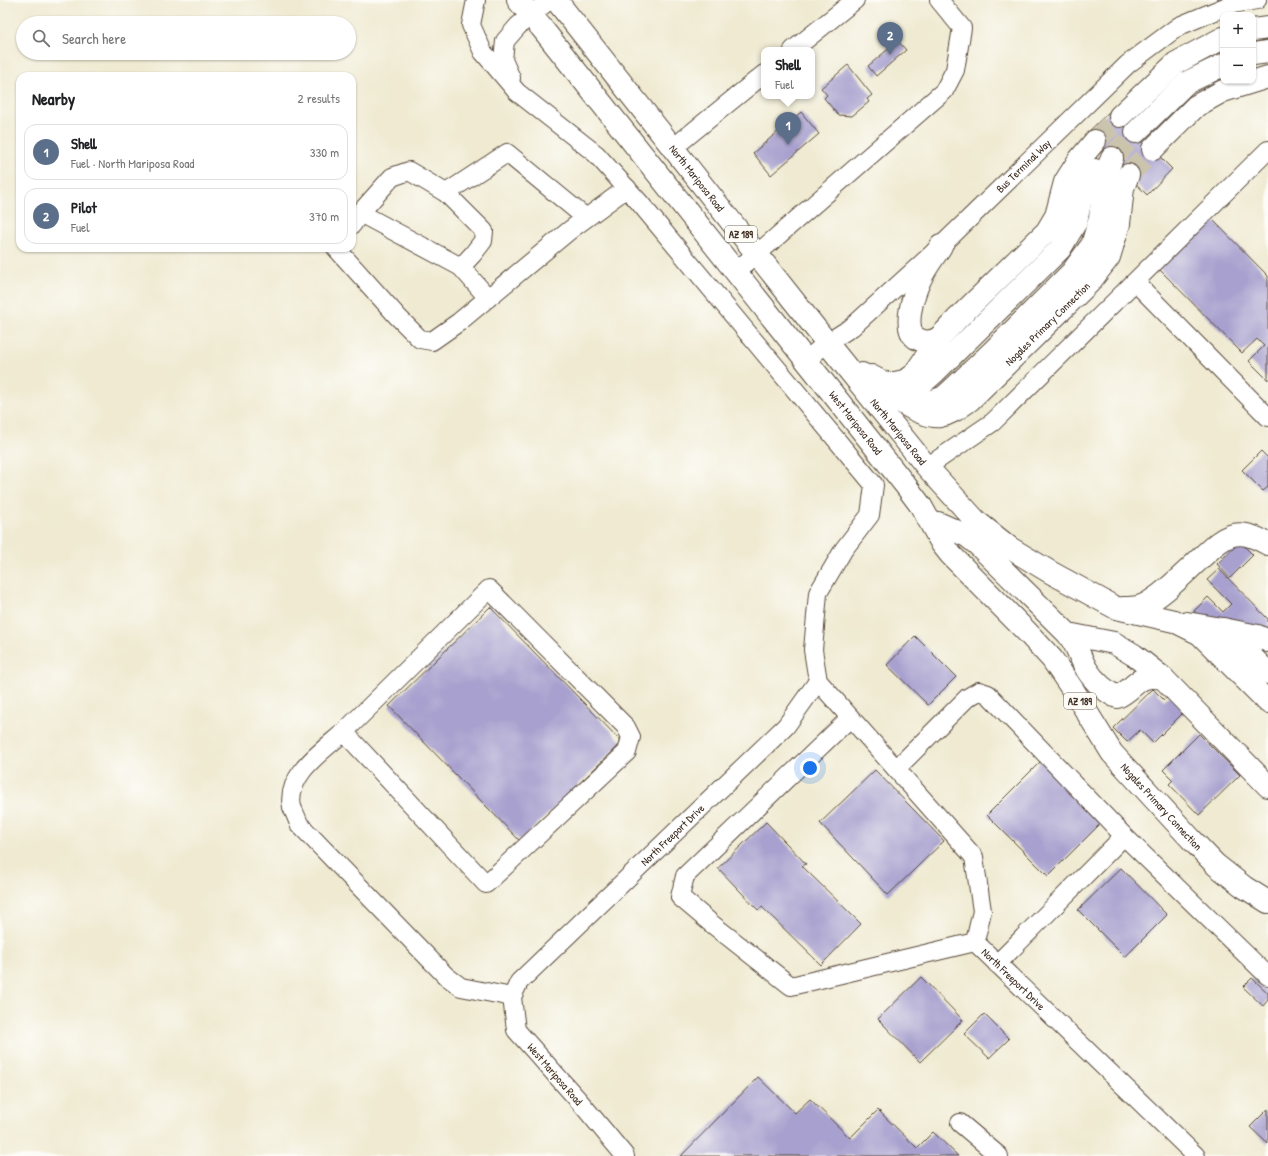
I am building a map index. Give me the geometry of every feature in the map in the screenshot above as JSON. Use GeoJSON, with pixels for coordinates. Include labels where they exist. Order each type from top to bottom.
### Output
{"type":"FeatureCollection","features":[{"type":"Feature","properties":{"kind":"highway","name":"North Mariposa Road"},"geometry":{"type":"LineString","coordinates":[[556,0],[927,467]]}},
{"type":"Feature","properties":{"kind":"highway","name":"AZ 189"},"geometry":{"type":"LineString","coordinates":[[524,7],[806,360]]}},
{"type":"Feature","properties":{"kind":"highway"},"geometry":{"type":"LineString","coordinates":[[1256,30],[1268,28]]}},
{"type":"Feature","properties":{"kind":"highway"},"geometry":{"type":"LineString","coordinates":[[1137,133],[1176,63],[1220,40]]}},
{"type":"Feature","properties":{"kind":"highway"},"geometry":{"type":"LineString","coordinates":[[1256,42],[1268,40]]}},
{"type":"Feature","properties":{"kind":"highway"},"geometry":{"type":"LineString","coordinates":[[1256,54],[1268,52]]}},
{"type":"Feature","properties":{"kind":"highway"},"geometry":{"type":"LineString","coordinates":[[1137,133],[1182,73],[1220,54]]}},
{"type":"Feature","properties":{"kind":"highway"},"geometry":{"type":"LineString","coordinates":[[1137,133],[1186,83],[1220,66]]}},
{"type":"Feature","properties":{"kind":"highway"},"geometry":{"type":"LineString","coordinates":[[1256,72],[1268,69]]}},
{"type":"Feature","properties":{"kind":"highway"},"geometry":{"type":"LineString","coordinates":[[1137,133],[1196,106],[1223,91],[1268,77]]}},
{"type":"Feature","properties":{"kind":"highway"},"geometry":{"type":"LineString","coordinates":[[1137,133],[1220,84]]}},
{"type":"Feature","properties":{"kind":"highway"},"geometry":{"type":"LineString","coordinates":[[901,389],[939,338],[1047,231],[1056,216],[1065,182],[1079,160],[1109,160]]}},
{"type":"Feature","properties":{"kind":"highway"},"geometry":{"type":"LineString","coordinates":[[901,389],[1053,240],[1065,220],[1074,184],[1085,168],[1109,160]]}},
{"type":"Feature","properties":{"kind":"highway","name":"Nogales Primary Connection"},"geometry":{"type":"LineString","coordinates":[[836,353],[901,389],[919,412],[931,416],[941,416],[955,410],[970,400],[1089,283],[1109,258],[1118,224],[1123,188],[1109,160]]}},
{"type":"Feature","properties":{"kind":"highway"},"geometry":{"type":"LineString","coordinates":[[939,338],[931,342],[922,341],[914,336],[909,324],[912,303],[920,279],[941,246]]}},
{"type":"Feature","properties":{"kind":"highway","name":"Nogales Primary Connection"},"geometry":{"type":"LineString","coordinates":[[836,353],[884,391],[901,389]]}},
{"type":"Feature","properties":{"kind":"highway","name":"West Mariposa Road"},"geometry":{"type":"LineString","coordinates":[[806,360],[906,486]]}},
{"type":"Feature","properties":{"kind":"highway","name":"AZ 189"},"geometry":{"type":"LineString","coordinates":[[927,467],[976,521],[1010,548],[1116,608],[1258,636],[1268,641]]}},
{"type":"Feature","properties":{"kind":"highway"},"geometry":{"type":"LineString","coordinates":[[906,486],[927,467]]}},
{"type":"Feature","properties":{"kind":"highway","name":"Nogales Primary Connection"},"geometry":{"type":"LineString","coordinates":[[906,486],[920,506],[942,544],[950,554],[1052,659],[1112,753],[1191,839],[1221,869],[1244,887],[1268,902]]}},
{"type":"Feature","properties":{"kind":"highway","name":"Nogales Primary Connection"},"geometry":{"type":"LineString","coordinates":[[920,506],[1061,648],[1070,667],[1075,693]]}},
{"type":"Feature","properties":{"kind":"highway","name":"Nogales Primary Connection"},"geometry":{"type":"LineString","coordinates":[[938,523],[967,536],[977,544],[1068,634],[1075,641],[1088,671],[1107,692],[1117,697],[1126,693],[1140,680],[1152,676],[1163,678]]}},
{"type":"Feature","properties":{"kind":"highway"},"geometry":{"type":"LineString","coordinates":[[1116,608],[1139,607],[1154,599],[1218,542],[1232,535],[1256,537],[1268,544]]}},
{"type":"Feature","properties":{"kind":"highway","name":"AZ 189"},"geometry":{"type":"LineString","coordinates":[[1174,620],[1200,634],[1268,702]]}},
{"type":"Feature","properties":{"kind":"highway"},"geometry":{"type":"LineString","coordinates":[[1222,629],[1268,673]]}},
{"type":"Feature","properties":{"kind":"highway"},"geometry":{"type":"LineString","coordinates":[[1068,634],[1114,643],[1134,655],[1163,678],[1268,786]]}},
{"type":"Feature","properties":{"kind":"street"},"geometry":{"type":"LineString","coordinates":[[476,0],[471,25],[484,52],[518,92],[596,154],[627,188],[874,485],[870,515],[844,549],[818,593],[813,650],[818,681]]}},
{"type":"Feature","properties":{"kind":"street"},"geometry":{"type":"LineString","coordinates":[[518,92],[503,60],[505,41],[518,26],[524,7],[548,0]]}},
{"type":"Feature","properties":{"kind":"street"},"geometry":{"type":"LineString","coordinates":[[797,47],[855,0]]}},
{"type":"Feature","properties":{"kind":"street"},"geometry":{"type":"LineString","coordinates":[[735,271],[757,254],[944,91],[955,70],[962,28],[939,0]]}},
{"type":"Feature","properties":{"kind":"street","name":"Bus Terminal Way"},"geometry":{"type":"LineString","coordinates":[[806,360],[836,353],[852,327],[941,246],[1128,64],[1179,26],[1232,4],[1257,0]]}},
{"type":"Feature","properties":{"kind":"street"},"geometry":{"type":"LineString","coordinates":[[673,148],[761,76]]}},
{"type":"Feature","properties":{"kind":"street"},"geometry":{"type":"LineString","coordinates":[[446,193],[507,154],[586,218]]}},
{"type":"Feature","properties":{"kind":"street"},"geometry":{"type":"LineString","coordinates":[[927,467],[993,422],[1135,282],[1264,160]]}},
{"type":"Feature","properties":{"kind":"street"},"geometry":{"type":"LineString","coordinates":[[461,267],[483,241],[484,231],[446,193],[409,171],[392,177],[356,219],[461,267],[488,298]]}},
{"type":"Feature","properties":{"kind":"street"},"geometry":{"type":"LineString","coordinates":[[340,252],[420,339],[432,341],[459,322],[570,230],[627,188]]}},
{"type":"Feature","properties":{"kind":"street"},"geometry":{"type":"LineString","coordinates":[[1135,282],[1268,417]]}},
{"type":"Feature","properties":{"kind":"street"},"geometry":{"type":"LineString","coordinates":[[344,732],[486,884],[627,752],[631,737],[626,728],[489,589],[344,732],[308,764],[300,773],[292,790],[292,806],[299,824],[446,976],[462,988],[516,989]]}},
{"type":"Feature","properties":{"kind":"street","name":"North Freeport Drive"},"geometry":{"type":"LineString","coordinates":[[516,989],[786,726],[818,681],[974,858],[982,911],[975,942],[1196,1156]]}},
{"type":"Feature","properties":{"kind":"street"},"geometry":{"type":"LineString","coordinates":[[896,769],[967,698],[979,692],[988,694],[1124,836],[1268,976]]}},
{"type":"Feature","properties":{"kind":"street"},"geometry":{"type":"LineString","coordinates":[[850,718],[686,876],[680,898],[792,986],[975,942]]}},
{"type":"Feature","properties":{"kind":"street"},"geometry":{"type":"LineString","coordinates":[[997,964],[1124,836]]}},
{"type":"Feature","properties":{"kind":"street","name":"West Mariposa Road"},"geometry":{"type":"LineString","coordinates":[[516,989],[516,1030],[580,1102],[625,1156]]}},
{"type":"Feature","properties":{"kind":"street"},"geometry":{"type":"LineString","coordinates":[[960,1123],[999,1156]]}},
{"type":"Feature","properties":{"kind":"building"},"geometry":{"type":"Polygon","coordinates":[[[898,41],[906,50],[876,76],[868,66],[898,41]]]}},
{"type":"Feature","properties":{"kind":"building"},"geometry":{"type":"Polygon","coordinates":[[[848,65],[872,95],[867,99],[869,102],[852,116],[838,115],[824,98],[827,95],[821,88],[848,65]]]}},
{"type":"Feature","properties":{"kind":"building"},"geometry":{"type":"Polygon","coordinates":[[[1112,109],[1172,169],[1147,195],[1087,133],[1112,109]]]}},
{"type":"Feature","properties":{"kind":"building"},"geometry":{"type":"Polygon","coordinates":[[[801,112],[819,134],[771,175],[753,153],[801,112]]]}},
{"type":"Feature","properties":{"kind":"building"},"geometry":{"type":"Polygon","coordinates":[[[1210,217],[1268,276],[1268,380],[1249,361],[1264,346],[1257,339],[1242,353],[1158,268],[1210,217]]]}},
{"type":"Feature","properties":{"kind":"building"},"geometry":{"type":"Polygon","coordinates":[[[1261,451],[1268,458],[1268,487],[1263,491],[1242,470],[1261,451]]]}},
{"type":"Feature","properties":{"kind":"building"},"geometry":{"type":"Polygon","coordinates":[[[1240,542],[1253,555],[1230,578],[1217,564],[1240,542]]]}},
{"type":"Feature","properties":{"kind":"building"},"geometry":{"type":"Polygon","coordinates":[[[1219,569],[1268,619],[1268,638],[1228,646],[1194,611],[1208,597],[1223,612],[1231,604],[1207,580],[1219,569]]]}},
{"type":"Feature","properties":{"kind":"building"},"geometry":{"type":"Polygon","coordinates":[[[490,607],[622,742],[520,841],[389,706],[490,607]]]}},
{"type":"Feature","properties":{"kind":"building"},"geometry":{"type":"Polygon","coordinates":[[[915,636],[956,677],[928,705],[887,665],[915,636]]]}},
{"type":"Feature","properties":{"kind":"building"},"geometry":{"type":"Polygon","coordinates":[[[1153,689],[1164,700],[1170,695],[1185,711],[1153,743],[1140,730],[1127,742],[1113,728],[1153,689]]]}},
{"type":"Feature","properties":{"kind":"building"},"geometry":{"type":"Polygon","coordinates":[[[1199,734],[1240,775],[1199,815],[1169,784],[1173,780],[1163,770],[1199,734]]]}},
{"type":"Feature","properties":{"kind":"building"},"geometry":{"type":"Polygon","coordinates":[[[1042,760],[1103,821],[1048,876],[987,815],[1042,760]]]}},
{"type":"Feature","properties":{"kind":"building"},"geometry":{"type":"Polygon","coordinates":[[[875,770],[944,841],[888,895],[820,823],[875,770]]]}},
{"type":"Feature","properties":{"kind":"building"},"geometry":{"type":"Polygon","coordinates":[[[766,822],[806,864],[802,866],[861,924],[821,965],[762,907],[758,910],[718,868],[766,822]]]}},
{"type":"Feature","properties":{"kind":"building"},"geometry":{"type":"Polygon","coordinates":[[[1121,868],[1167,915],[1125,957],[1078,910],[1121,868]]]}},
{"type":"Feature","properties":{"kind":"building"},"geometry":{"type":"Polygon","coordinates":[[[921,977],[963,1020],[920,1062],[878,1019],[921,977]]]}},
{"type":"Feature","properties":{"kind":"building"},"geometry":{"type":"Polygon","coordinates":[[[1252,978],[1268,993],[1268,1000],[1263,1006],[1243,987],[1252,978]]]}},
{"type":"Feature","properties":{"kind":"building"},"geometry":{"type":"Polygon","coordinates":[[[984,1014],[1009,1039],[989,1058],[964,1034],[984,1014]]]}},
{"type":"Feature","properties":{"kind":"building"},"geometry":{"type":"Polygon","coordinates":[[[758,1077],[795,1113],[810,1099],[850,1138],[878,1110],[917,1148],[933,1132],[958,1156],[681,1156],[758,1077]]]}},
{"type":"Feature","properties":{"kind":"building"},"geometry":{"type":"Polygon","coordinates":[[[1268,1109],[1268,1144],[1250,1127],[1268,1109]]]}},
{"type":"Feature","properties":{"kind":"tunnel"},"geometry":{"type":"LineString","coordinates":[[1095,141],[1120,116]]}},
{"type":"Feature","properties":{"kind":"tunnel"},"geometry":{"type":"LineString","coordinates":[[1112,158],[1136,132]]}},
{"type":"Feature","properties":{"kind":"tunnel"},"geometry":{"type":"LineString","coordinates":[[1128,175],[1153,149]]}},
{"type":"Feature","properties":{"kind":"place","name":"Pilot"},"geometry":{"type":"Point","coordinates":[890,55]}},
{"type":"Feature","properties":{"kind":"place","name":"Shell"},"geometry":{"type":"Point","coordinates":[788,145]}}]}
